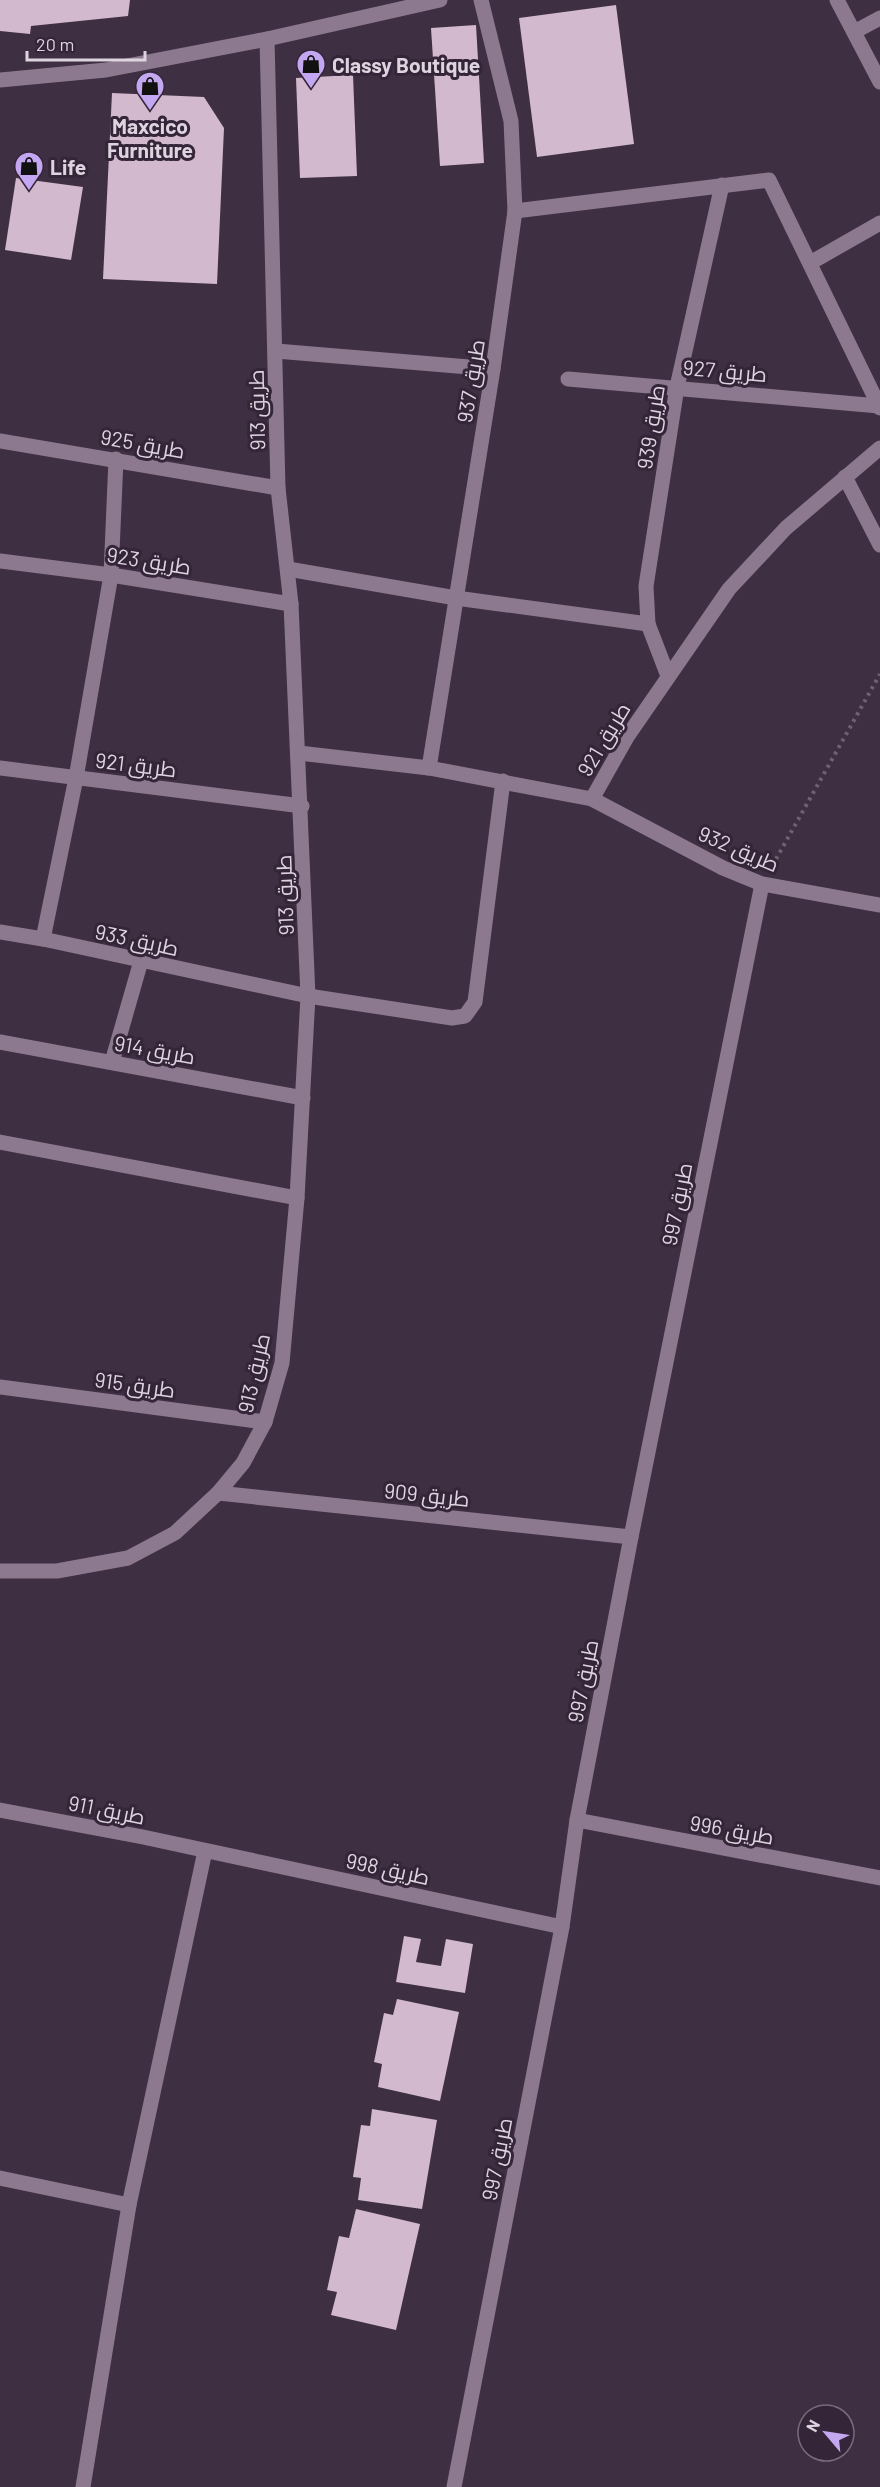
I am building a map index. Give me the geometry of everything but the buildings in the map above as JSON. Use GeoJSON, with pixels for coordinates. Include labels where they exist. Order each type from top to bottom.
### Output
{"type":"FeatureCollection","features":[{"type":"Feature","properties":{"kind":"street"},"geometry":{"type":"LineString","coordinates":[[0,80],[106,70],[267,39],[440,0]]}},
{"type":"Feature","properties":{"kind":"street","name":"طريق 937"},"geometry":{"type":"LineString","coordinates":[[429,768],[493,369],[514,211],[512,121],[481,0]]}},
{"type":"Feature","properties":{"kind":"street"},"geometry":{"type":"LineString","coordinates":[[837,0],[880,82]]}},
{"type":"Feature","properties":{"kind":"street"},"geometry":{"type":"LineString","coordinates":[[854,32],[880,18]]}},
{"type":"Feature","properties":{"kind":"street","name":"طريق 913"},"geometry":{"type":"LineString","coordinates":[[0,1571],[57,1571],[128,1558],[175,1533],[218,1493],[243,1463],[265,1422],[282,1363],[297,1198],[308,996],[302,806],[291,604],[279,488],[267,39]]}},
{"type":"Feature","properties":{"kind":"street"},"geometry":{"type":"LineString","coordinates":[[514,211],[769,180],[879,407]]}},
{"type":"Feature","properties":{"kind":"street","name":"طريق 939"},"geometry":{"type":"LineString","coordinates":[[668,676],[648,624],[646,586],[677,387],[722,185]]}},
{"type":"Feature","properties":{"kind":"street"},"geometry":{"type":"LineString","coordinates":[[810,263],[880,223]]}},
{"type":"Feature","properties":{"kind":"street"},"geometry":{"type":"LineString","coordinates":[[276,351],[493,369]]}},
{"type":"Feature","properties":{"kind":"street","name":"طريق 927"},"geometry":{"type":"LineString","coordinates":[[568,379],[677,387],[879,407]]}},
{"type":"Feature","properties":{"kind":"street","name":"طريق 925"},"geometry":{"type":"LineString","coordinates":[[0,441],[279,488]]}},
{"type":"Feature","properties":{"kind":"street","name":"طريق 921"},"geometry":{"type":"LineString","coordinates":[[299,753],[429,768],[592,799],[627,737],[729,589],[786,528],[880,448]]}},
{"type":"Feature","properties":{"kind":"street"},"geometry":{"type":"LineString","coordinates":[[1,936],[44,939],[76,778],[111,575],[116,459]]}},
{"type":"Feature","properties":{"kind":"street"},"geometry":{"type":"LineString","coordinates":[[845,477],[880,545]]}},
{"type":"Feature","properties":{"kind":"street","name":"طريق 923"},"geometry":{"type":"LineString","coordinates":[[0,561],[111,575],[291,604]]}},
{"type":"Feature","properties":{"kind":"street"},"geometry":{"type":"LineString","coordinates":[[288,568],[456,598],[648,624]]}},
{"type":"Feature","properties":{"kind":"street","name":"طريق 921"},"geometry":{"type":"LineString","coordinates":[[0,768],[302,806]]}},
{"type":"Feature","properties":{"kind":"street","name":"طريق 933"},"geometry":{"type":"LineString","coordinates":[[44,939],[308,996],[452,1018],[465,1016],[475,1002],[503,781]]}},
{"type":"Feature","properties":{"kind":"street","name":"طريق 932"},"geometry":{"type":"LineString","coordinates":[[592,799],[723,868],[762,884],[880,905]]}},
{"type":"Feature","properties":{"kind":"street","name":"طريق 997"},"geometry":{"type":"LineString","coordinates":[[454,2487],[562,1927],[577,1820],[631,1537],[762,884]]}},
{"type":"Feature","properties":{"kind":"street"},"geometry":{"type":"LineString","coordinates":[[112,1062],[141,961]]}},
{"type":"Feature","properties":{"kind":"street","name":"طريق 914"},"geometry":{"type":"LineString","coordinates":[[0,1042],[303,1098]]}},
{"type":"Feature","properties":{"kind":"street"},"geometry":{"type":"LineString","coordinates":[[0,1142],[297,1198]]}},
{"type":"Feature","properties":{"kind":"street","name":"طريق 915"},"geometry":{"type":"LineString","coordinates":[[0,1387],[265,1422]]}},
{"type":"Feature","properties":{"kind":"street","name":"طريق 909"},"geometry":{"type":"LineString","coordinates":[[218,1493],[631,1537]]}},
{"type":"Feature","properties":{"kind":"street","name":"طريق 911"},"geometry":{"type":"LineString","coordinates":[[0,1810],[205,1851]]}},
{"type":"Feature","properties":{"kind":"street","name":"طريق 996"},"geometry":{"type":"LineString","coordinates":[[577,1820],[880,1878]]}},
{"type":"Feature","properties":{"kind":"street"},"geometry":{"type":"LineString","coordinates":[[83,2487],[129,2205],[205,1851]]}},
{"type":"Feature","properties":{"kind":"street","name":"طريق 998"},"geometry":{"type":"LineString","coordinates":[[205,1851],[562,1927]]}},
{"type":"Feature","properties":{"kind":"street"},"geometry":{"type":"LineString","coordinates":[[0,2178],[129,2205]]}},
{"type":"Feature","properties":{"kind":"path"},"geometry":{"type":"LineString","coordinates":[[762,884],[880,674]]}},
{"type":"Feature","properties":{"kind":"place","name":"Classy Boutique"},"geometry":{"type":"Point","coordinates":[311,90]}},
{"type":"Feature","properties":{"kind":"place","name":"Maxcico Furniture"},"geometry":{"type":"Point","coordinates":[150,112]}},
{"type":"Feature","properties":{"kind":"place","name":"Life"},"geometry":{"type":"Point","coordinates":[29,192]}}]}
